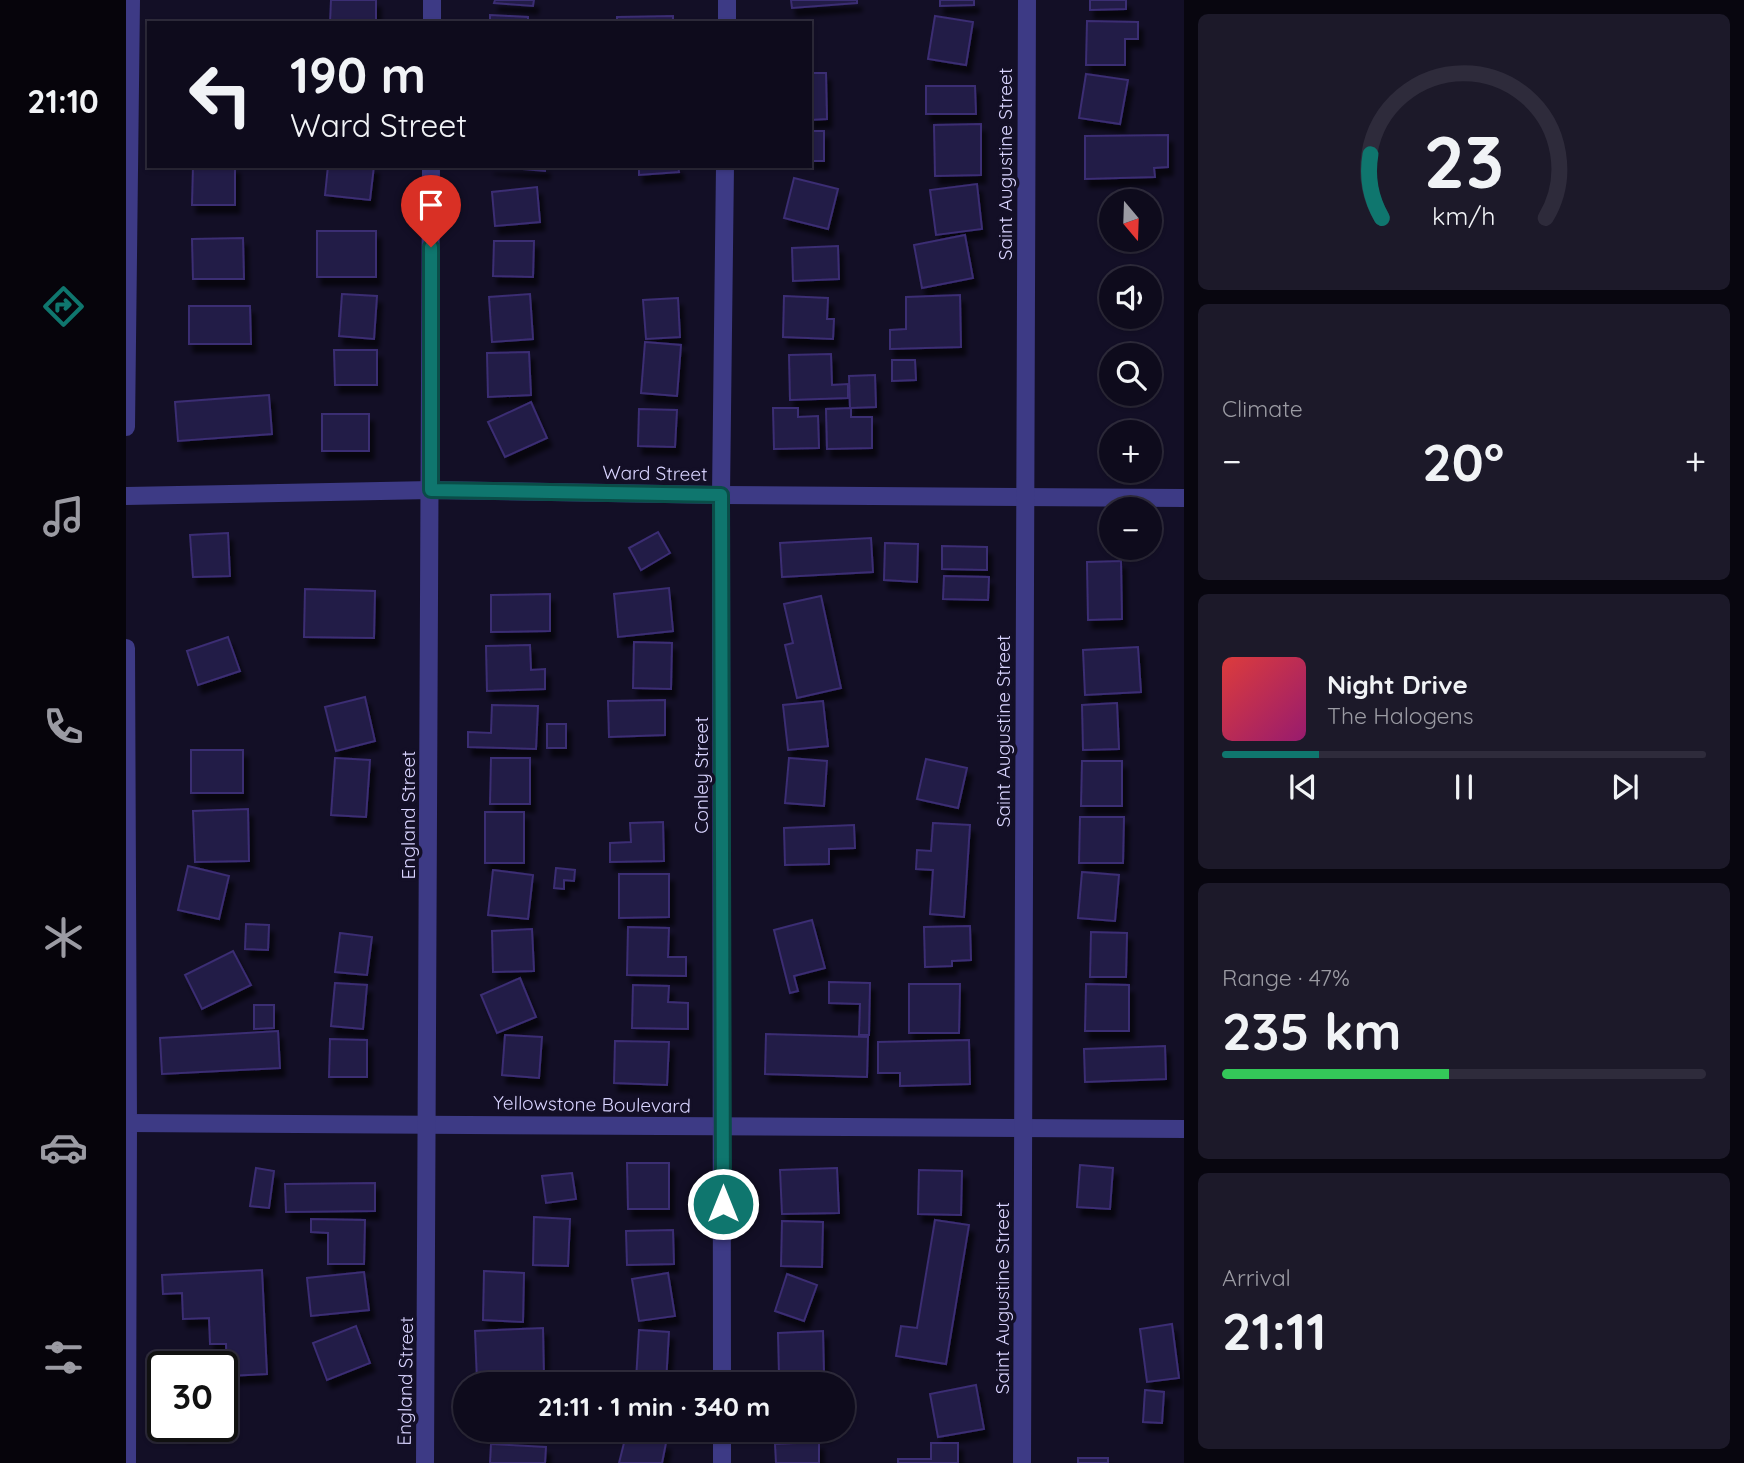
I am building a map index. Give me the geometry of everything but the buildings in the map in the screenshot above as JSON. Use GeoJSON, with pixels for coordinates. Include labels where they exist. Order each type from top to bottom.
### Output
{"type":"FeatureCollection","features":[{"type":"Feature","properties":{"kind":"street"},"geometry":{"type":"LineString","coordinates":[[126,427],[131,0]]}},
{"type":"Feature","properties":{"kind":"street"},"geometry":{"type":"LineString","coordinates":[[432,0],[432,21]]}},
{"type":"Feature","properties":{"kind":"street"},"geometry":{"type":"LineString","coordinates":[[727,0],[727,21]]}},
{"type":"Feature","properties":{"kind":"street","name":"Saint Augustine Street"},"geometry":{"type":"LineString","coordinates":[[1022,1463],[1027,0]]}},
{"type":"Feature","properties":{"kind":"street","name":"England Street"},"geometry":{"type":"LineString","coordinates":[[425,1463],[431,168]]}},
{"type":"Feature","properties":{"kind":"street","name":"Conley Street"},"geometry":{"type":"LineString","coordinates":[[722,1372],[721,495],[725,168]]}},
{"type":"Feature","properties":{"kind":"street","name":"Ward Street"},"geometry":{"type":"LineString","coordinates":[[126,496],[431,490],[1184,498]]}},
{"type":"Feature","properties":{"kind":"street"},"geometry":{"type":"LineString","coordinates":[[126,648],[127,1463]]}},
{"type":"Feature","properties":{"kind":"street","name":"Yellowstone Boulevard"},"geometry":{"type":"LineString","coordinates":[[127,1123],[1184,1129]]}},
{"type":"Feature","properties":{"kind":"street"},"geometry":{"type":"LineString","coordinates":[[722,1442],[722,1463]]}},
{"type":"Feature","properties":{"kind":"route"},"geometry":{"type":"LineString","coordinates":[[431,247],[431,490],[721,495],[723,1204]]}}]}
